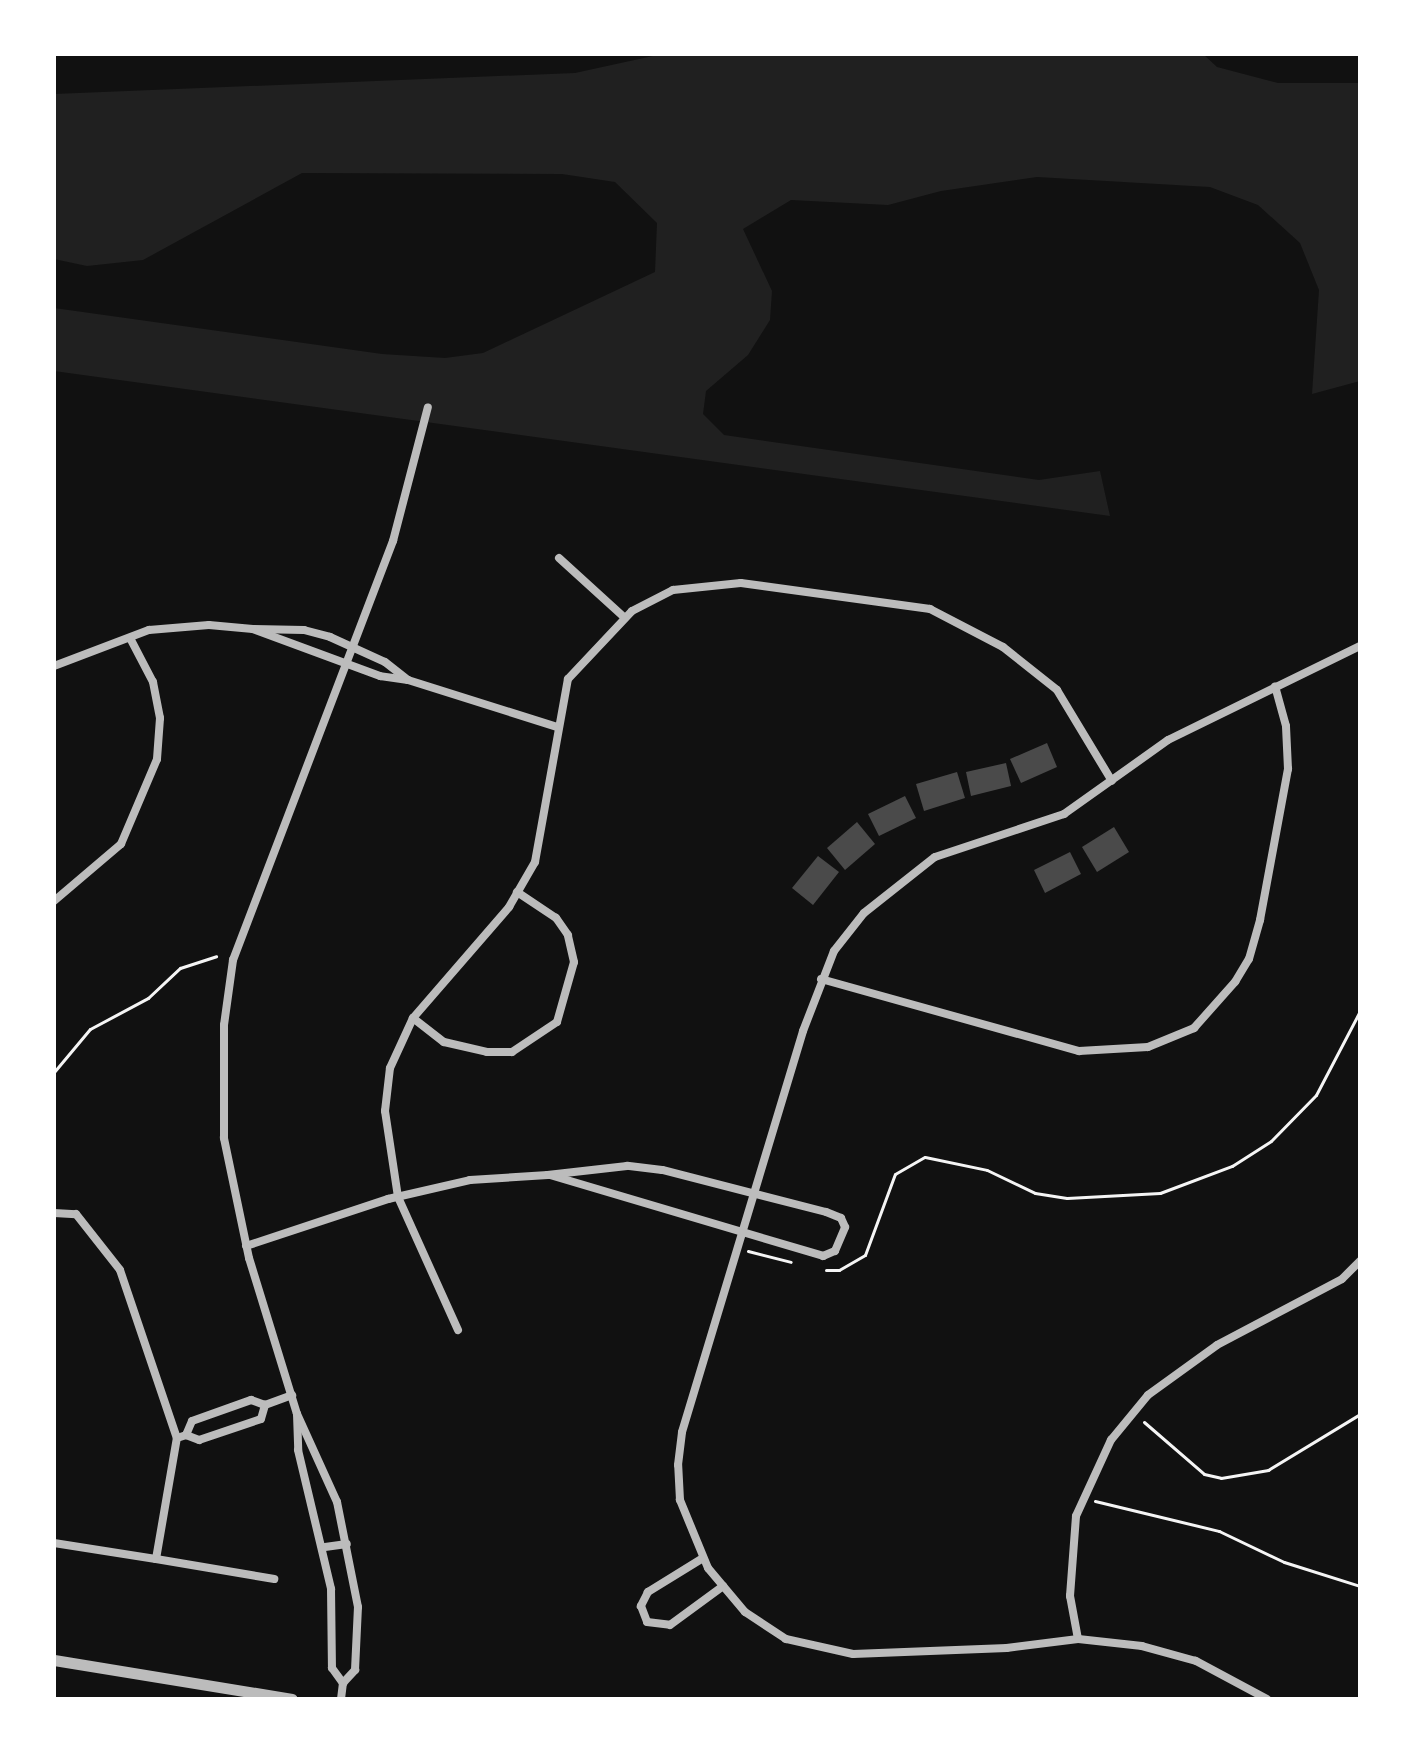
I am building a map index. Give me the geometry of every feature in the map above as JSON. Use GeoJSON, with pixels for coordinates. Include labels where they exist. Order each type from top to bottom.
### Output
{"type":"FeatureCollection","features":[{"type":"Feature","properties":{"kind":"street"},"geometry":{"type":"LineString","coordinates":[[343,1683],[332,1668],[331,1589],[325,1547],[298,1450],[297,1414],[246,1246],[224,1138],[224,1025],[233,960],[408,498],[428,407]]}},
{"type":"Feature","properties":{"kind":"street"},"geometry":{"type":"LineString","coordinates":[[559,558],[625,618]]}},
{"type":"Feature","properties":{"kind":"street"},"geometry":{"type":"LineString","coordinates":[[458,1330],[398,1197],[385,1111],[390,1068],[413,1018],[517,892],[542,838],[557,727],[568,679],[625,618],[673,590],[741,583],[930,609],[1003,647],[1057,690],[1112,781]]}},
{"type":"Feature","properties":{"kind":"street"},"geometry":{"type":"LineString","coordinates":[[54,666],[149,630],[209,625],[304,630],[352,646],[408,680]]}},
{"type":"Feature","properties":{"kind":"street"},"geometry":{"type":"LineString","coordinates":[[253,629],[345,664],[408,680],[557,727]]}},
{"type":"Feature","properties":{"kind":"street"},"geometry":{"type":"LineString","coordinates":[[54,901],[121,844],[144,801],[157,759],[160,718],[153,682],[130,638]]}},
{"type":"Feature","properties":{"kind":"street"},"geometry":{"type":"LineString","coordinates":[[1267,1699],[1196,1661],[1142,1646],[1078,1639],[1007,1648],[853,1654],[786,1639],[745,1612],[703,1558],[680,1500],[678,1465],[682,1432],[736,1246],[821,979],[856,922],[911,871],[935,857],[1064,814],[1168,740],[1360,646]]}},
{"type":"Feature","properties":{"kind":"street"},"geometry":{"type":"LineString","coordinates":[[821,979],[1079,1051],[1148,1047],[1194,1028],[1235,982],[1260,920],[1288,769],[1286,726],[1275,686]]}},
{"type":"Feature","properties":{"kind":"street"},"geometry":{"type":"LineString","coordinates":[[413,1018],[444,1042],[487,1052],[512,1052],[557,1022],[574,962],[568,935],[556,918],[517,892]]}},
{"type":"Feature","properties":{"kind":"street"},"geometry":{"type":"LineString","coordinates":[[246,1246],[398,1197],[470,1180],[627,1166],[753,1191],[841,1218],[842,1242],[823,1256],[548,1175]]}},
{"type":"Feature","properties":{"kind":"street"},"geometry":{"type":"LineString","coordinates":[[54,1213],[76,1214],[120,1270],[182,1437]]}},
{"type":"Feature","properties":{"kind":"street"},"geometry":{"type":"LineString","coordinates":[[1078,1639],[1070,1596],[1076,1516],[1111,1440],[1148,1395],[1217,1345],[1342,1279],[1360,1261]]}},
{"type":"Feature","properties":{"kind":"street"},"geometry":{"type":"LineString","coordinates":[[156,1559],[182,1437],[192,1421],[251,1400],[265,1405],[292,1395]]}},
{"type":"Feature","properties":{"kind":"street"},"geometry":{"type":"LineString","coordinates":[[182,1437],[199,1440],[261,1419],[265,1405]]}},
{"type":"Feature","properties":{"kind":"street"},"geometry":{"type":"LineString","coordinates":[[297,1414],[322,1460],[347,1544],[358,1607],[355,1670],[343,1683],[341,1699]]}},
{"type":"Feature","properties":{"kind":"street"},"geometry":{"type":"LineString","coordinates":[[54,1543],[274,1579]]}},
{"type":"Feature","properties":{"kind":"street"},"geometry":{"type":"LineString","coordinates":[[325,1547],[347,1544]]}},
{"type":"Feature","properties":{"kind":"street"},"geometry":{"type":"LineString","coordinates":[[703,1558],[648,1592],[641,1606],[647,1622],[670,1625],[723,1586]]}},
{"type":"Feature","properties":{"kind":"street"},"geometry":{"type":"LineString","coordinates":[[54,1660],[292,1699]]}},
{"type":"Feature","properties":{"kind":"path"},"geometry":{"type":"LineString","coordinates":[[54,1072],[90,1029],[148,998],[180,968],[216,956]]}},
{"type":"Feature","properties":{"kind":"path"},"geometry":{"type":"LineString","coordinates":[[815,1267],[839,1270],[865,1255],[895,1174],[925,1157],[987,1170],[1035,1193],[1067,1198],[1160,1193],[1232,1166],[1271,1141],[1316,1095],[1360,1011]]}},
{"type":"Feature","properties":{"kind":"path"},"geometry":{"type":"LineString","coordinates":[[736,1246],[803,1264]]}},
{"type":"Feature","properties":{"kind":"path"},"geometry":{"type":"LineString","coordinates":[[1133,1413],[1204,1474],[1221,1478],[1268,1470],[1360,1414]]}},
{"type":"Feature","properties":{"kind":"path"},"geometry":{"type":"LineString","coordinates":[[1083,1499],[1219,1531],[1284,1562],[1360,1586]]}},
{"type":"Feature","properties":{"kind":"shaded area"},"geometry":{"type":"Polygon","coordinates":[[[662,54],[1203,54],[1217,67],[1278,83],[1360,83],[1360,381],[1312,394],[1319,290],[1300,243],[1258,205],[1210,187],[1037,177],[941,191],[888,205],[791,200],[743,229],[772,291],[770,320],[748,355],[706,391],[703,414],[724,435],[1039,480],[1100,471],[1110,516],[54,371],[54,308],[382,354],[445,358],[483,353],[655,272],[657,223],[615,182],[562,174],[302,173],[143,260],[87,266],[54,259],[54,94],[575,73],[662,54]]]}},
{"type":"Feature","properties":{"kind":"building"},"geometry":{"type":"Polygon","coordinates":[[[1047,743],[1057,767],[1021,783],[1010,759],[1047,743]]]}},
{"type":"Feature","properties":{"kind":"building"},"geometry":{"type":"Polygon","coordinates":[[[1006,763],[1011,786],[971,796],[966,772],[1006,763]]]}},
{"type":"Feature","properties":{"kind":"building"},"geometry":{"type":"Polygon","coordinates":[[[957,772],[965,798],[924,811],[916,784],[957,772]]]}},
{"type":"Feature","properties":{"kind":"building"},"geometry":{"type":"Polygon","coordinates":[[[905,796],[916,818],[879,836],[868,814],[905,796]]]}},
{"type":"Feature","properties":{"kind":"building"},"geometry":{"type":"Polygon","coordinates":[[[857,822],[875,844],[845,870],[827,848],[857,822]]]}},
{"type":"Feature","properties":{"kind":"building"},"geometry":{"type":"Polygon","coordinates":[[[1114,827],[1129,852],[1097,872],[1082,847],[1114,827]]]}},
{"type":"Feature","properties":{"kind":"building"},"geometry":{"type":"Polygon","coordinates":[[[1070,852],[1081,874],[1045,893],[1034,870],[1070,852]]]}},
{"type":"Feature","properties":{"kind":"building"},"geometry":{"type":"Polygon","coordinates":[[[818,856],[839,872],[813,905],[792,888],[818,856]]]}}]}
